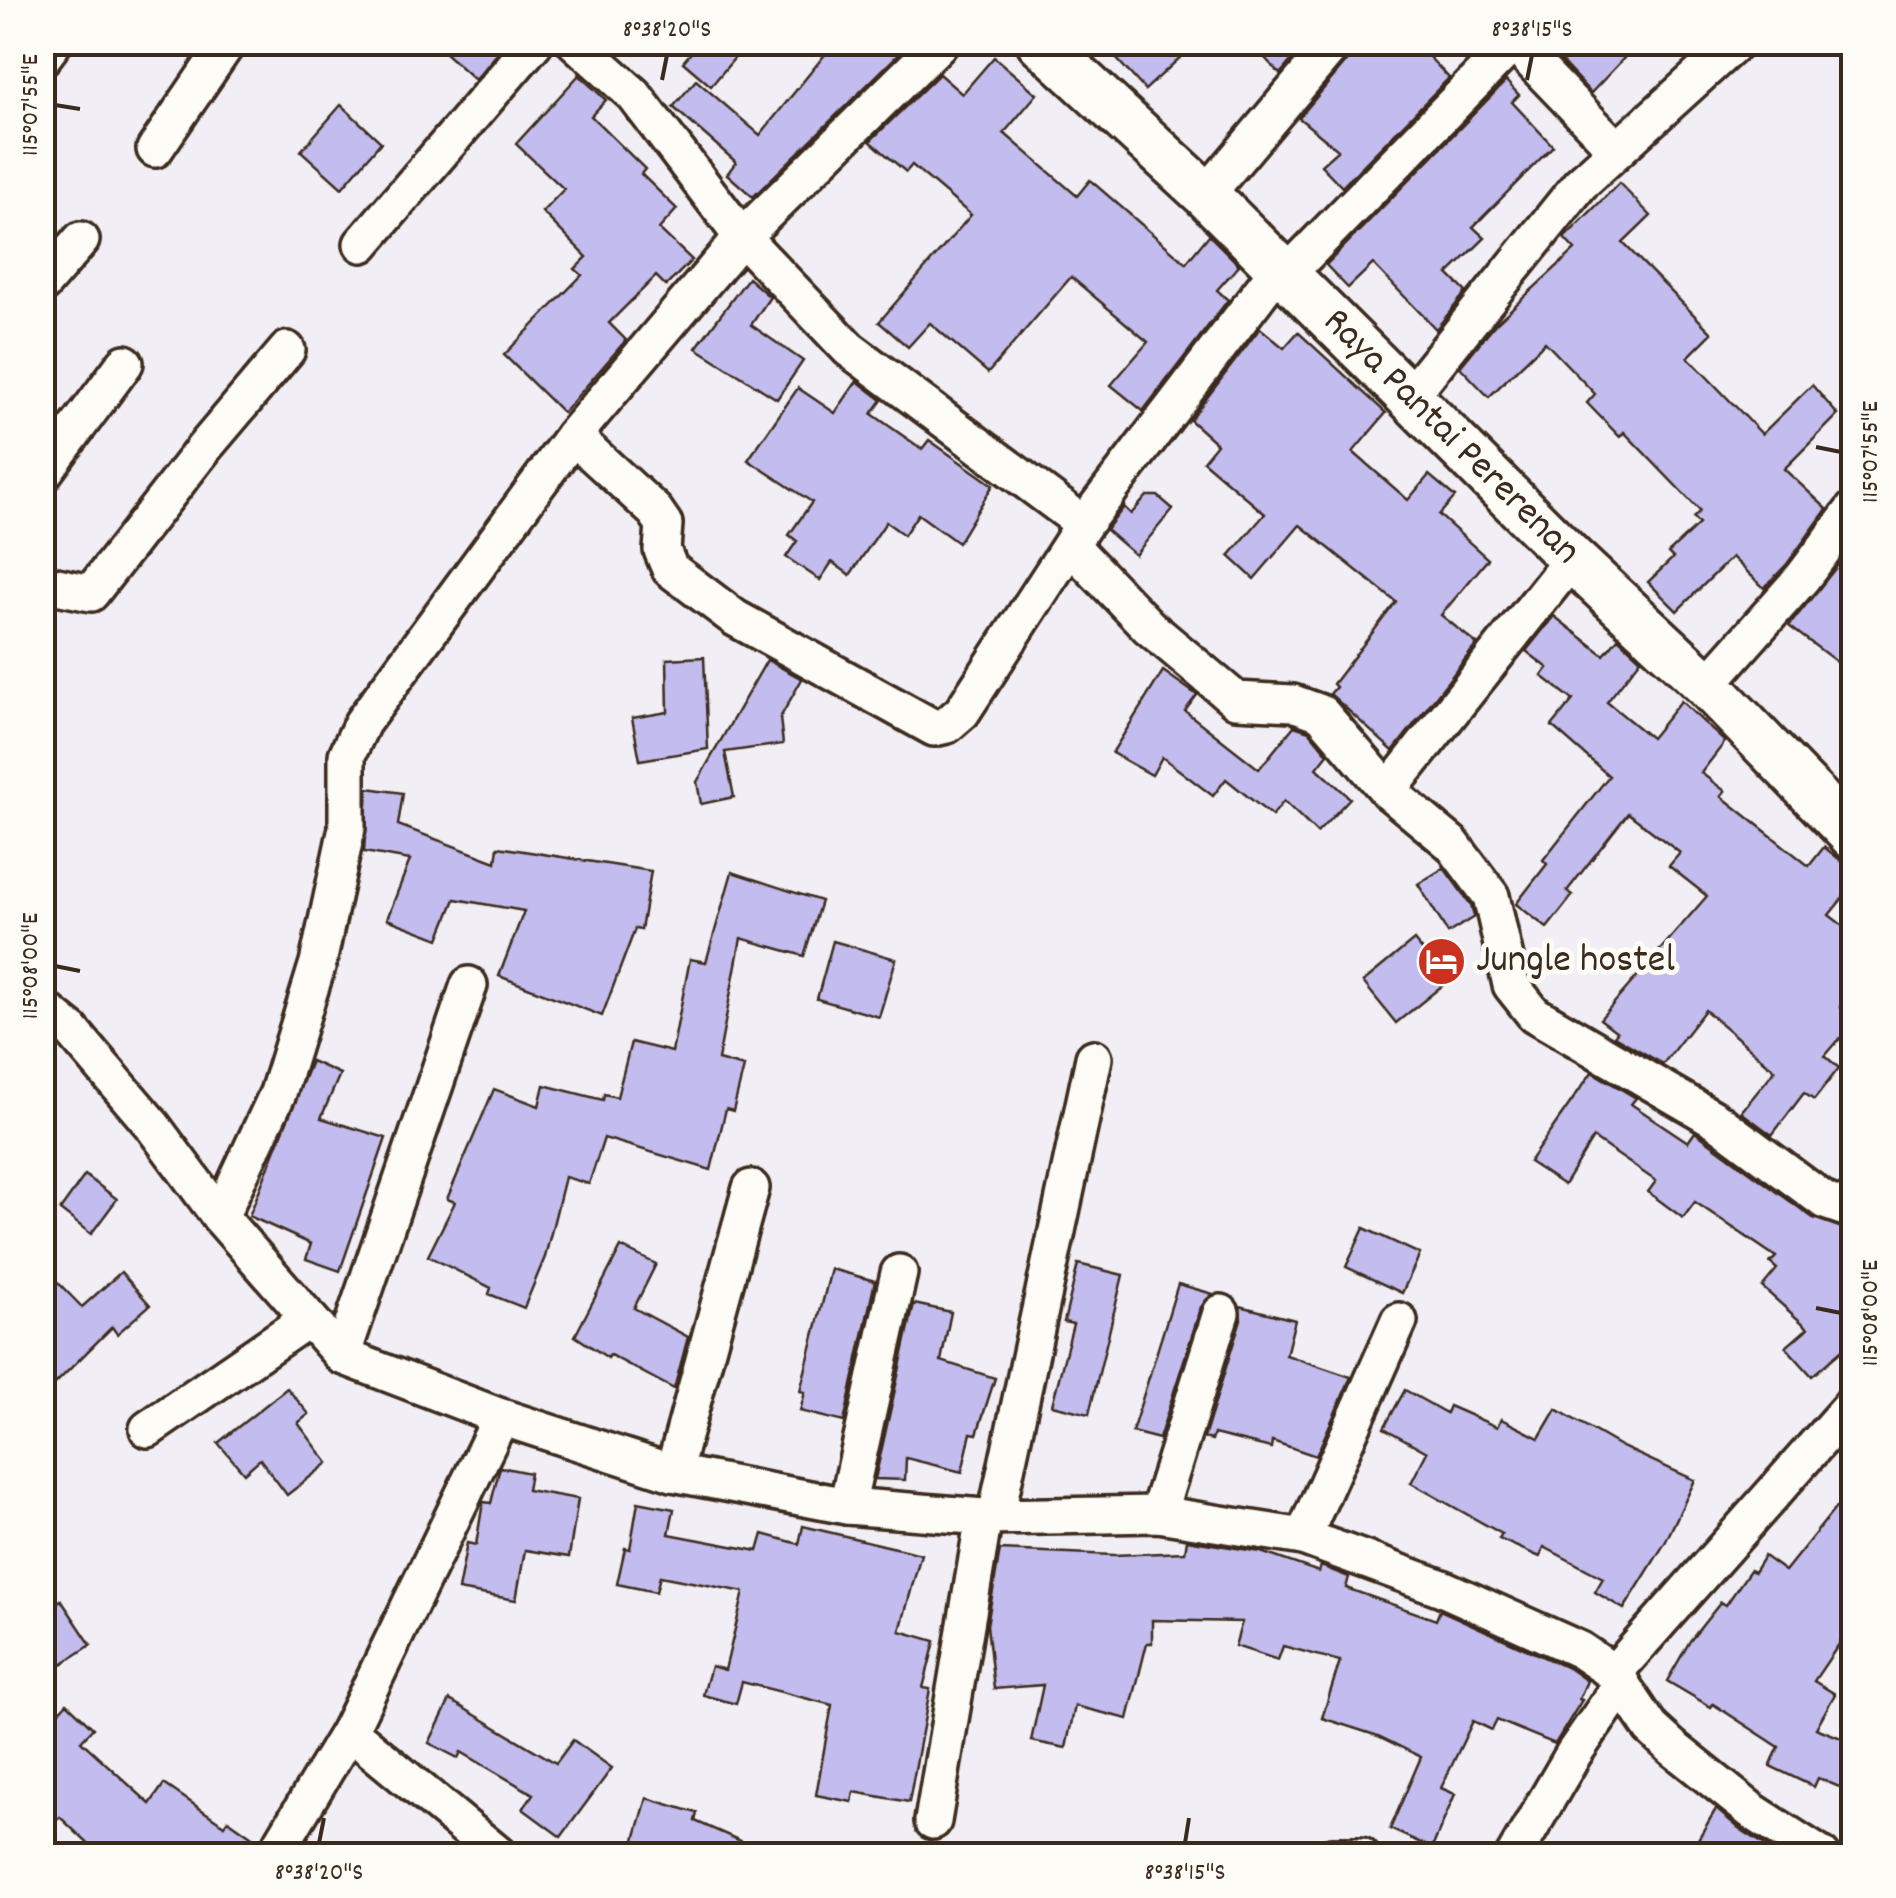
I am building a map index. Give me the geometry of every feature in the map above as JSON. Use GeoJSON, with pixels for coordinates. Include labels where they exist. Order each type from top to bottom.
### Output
{"type":"FeatureCollection","features":[{"type":"Feature","properties":{"kind":"street"},"geometry":{"type":"LineString","coordinates":[[42,58],[54,42]]}},
{"type":"Feature","properties":{"kind":"street"},"geometry":{"type":"LineString","coordinates":[[155,149],[228,42]]}},
{"type":"Feature","properties":{"kind":"street"},"geometry":{"type":"LineString","coordinates":[[362,244],[535,42]]}},
{"type":"Feature","properties":{"kind":"street"},"geometry":{"type":"LineString","coordinates":[[575,42],[634,95],[742,237],[850,350],[1078,535],[1150,626],[1236,700],[1293,703],[1321,713],[1388,792],[1452,844],[1478,873],[1491,896],[1511,985],[1534,1014],[1716,1120],[1825,1200],[1854,1212]]}},
{"type":"Feature","properties":{"kind":"street"},"geometry":{"type":"LineString","coordinates":[[220,1217],[278,1093],[318,963],[347,828],[347,755],[362,723],[574,436],[742,237],[941,42]]}},
{"type":"Feature","properties":{"kind":"street","name":"Raya Pantai Pererenan"},"geometry":{"type":"LineString","coordinates":[[1040,42],[1206,196],[1572,559],[1707,685],[1854,837]]}},
{"type":"Feature","properties":{"kind":"street"},"geometry":{"type":"LineString","coordinates":[[1206,196],[1335,42]]}},
{"type":"Feature","properties":{"kind":"street"},"geometry":{"type":"LineString","coordinates":[[574,436],[655,511],[664,524],[662,550],[670,569],[735,618],[934,728],[947,726],[962,712],[1078,535],[1282,271],[1513,42],[1616,149]]}},
{"type":"Feature","properties":{"kind":"street"},"geometry":{"type":"LineString","coordinates":[[1409,398],[1580,184],[1616,149],[1693,57],[1736,42]]}},
{"type":"Feature","properties":{"kind":"street"},"geometry":{"type":"LineString","coordinates":[[42,285],[82,240]]}},
{"type":"Feature","properties":{"kind":"street"},"geometry":{"type":"LineString","coordinates":[[42,583],[91,593],[204,448],[287,350]]}},
{"type":"Feature","properties":{"kind":"street"},"geometry":{"type":"LineString","coordinates":[[42,475],[126,363]]}},
{"type":"Feature","properties":{"kind":"street"},"geometry":{"type":"LineString","coordinates":[[1707,685],[1802,578],[1854,509]]}},
{"type":"Feature","properties":{"kind":"street"},"geometry":{"type":"LineString","coordinates":[[1388,792],[1572,559]]}},
{"type":"Feature","properties":{"kind":"street"},"geometry":{"type":"LineString","coordinates":[[342,1356],[468,985]]}},
{"type":"Feature","properties":{"kind":"street"},"geometry":{"type":"LineString","coordinates":[[42,1007],[72,1031],[152,1125],[220,1217],[342,1356],[501,1417],[674,1473],[847,1506],[990,1517],[1158,1514],[1303,1537],[1442,1588],[1580,1650],[1618,1679],[1651,1728],[1674,1748],[1752,1811],[1822,1856]]}},
{"type":"Feature","properties":{"kind":"street"},"geometry":{"type":"LineString","coordinates":[[934,1822],[990,1517],[1094,1058]]}},
{"type":"Feature","properties":{"kind":"street"},"geometry":{"type":"LineString","coordinates":[[674,1473],[751,1188]]}},
{"type":"Feature","properties":{"kind":"street"},"geometry":{"type":"LineString","coordinates":[[847,1506],[898,1274]]}},
{"type":"Feature","properties":{"kind":"street"},"geometry":{"type":"LineString","coordinates":[[1158,1514],[1221,1313]]}},
{"type":"Feature","properties":{"kind":"street"},"geometry":{"type":"LineString","coordinates":[[148,1429],[308,1319]]}},
{"type":"Feature","properties":{"kind":"street"},"geometry":{"type":"LineString","coordinates":[[1303,1537],[1400,1321]]}},
{"type":"Feature","properties":{"kind":"street"},"geometry":{"type":"LineString","coordinates":[[1514,1856],[1618,1679],[1852,1408]]}},
{"type":"Feature","properties":{"kind":"street"},"geometry":{"type":"LineString","coordinates":[[274,1856],[349,1731],[501,1417]]}},
{"type":"Feature","properties":{"kind":"street"},"geometry":{"type":"LineString","coordinates":[[349,1731],[500,1856]]}},
{"type":"Feature","properties":{"kind":"street"},"geometry":{"type":"LineString","coordinates":[[1332,1856],[1361,1856]]}},
{"type":"Feature","properties":{"kind":"building"},"geometry":{"type":"Polygon","coordinates":[[[433,42],[507,42],[475,80],[433,42]]]}},
{"type":"Feature","properties":{"kind":"building"},"geometry":{"type":"Polygon","coordinates":[[[700,42],[748,42],[711,86],[683,62],[700,42]]]}},
{"type":"Feature","properties":{"kind":"building"},"geometry":{"type":"Polygon","coordinates":[[[835,42],[907,46],[753,197],[727,174],[736,162],[673,107],[696,80],[760,135],[835,42]]]}},
{"type":"Feature","properties":{"kind":"building"},"geometry":{"type":"Polygon","coordinates":[[[1132,42],[1197,42],[1145,90],[1116,58],[1132,42]]]}},
{"type":"Feature","properties":{"kind":"building"},"geometry":{"type":"Polygon","coordinates":[[[1250,42],[1307,42],[1280,74],[1250,42]]]}},
{"type":"Feature","properties":{"kind":"building"},"geometry":{"type":"Polygon","coordinates":[[[1356,42],[1415,42],[1449,78],[1342,187],[1321,165],[1338,150],[1299,118],[1351,56],[1356,42]]]}},
{"type":"Feature","properties":{"kind":"building"},"geometry":{"type":"Polygon","coordinates":[[[1543,42],[1608,42],[1624,58],[1591,93],[1543,42]]]}},
{"type":"Feature","properties":{"kind":"building"},"geometry":{"type":"Polygon","coordinates":[[[994,57],[1037,94],[1004,133],[1077,196],[1090,180],[1186,263],[1209,235],[1239,265],[1217,290],[1228,300],[1143,411],[1111,385],[1148,342],[1071,277],[988,373],[930,323],[908,347],[879,322],[971,215],[912,165],[906,172],[870,141],[939,74],[962,94],[994,57]]]}},
{"type":"Feature","properties":{"kind":"building"},"geometry":{"type":"Polygon","coordinates":[[[579,75],[606,100],[591,116],[645,169],[641,174],[677,209],[659,229],[692,260],[666,286],[656,276],[609,323],[626,340],[563,413],[504,355],[582,275],[575,269],[587,257],[542,212],[564,189],[516,144],[579,75]]]}},
{"type":"Feature","properties":{"kind":"building"},"geometry":{"type":"Polygon","coordinates":[[[1506,81],[1519,95],[1512,102],[1553,146],[1473,227],[1485,238],[1448,274],[1466,292],[1436,329],[1373,264],[1348,288],[1326,265],[1506,81]]]}},
{"type":"Feature","properties":{"kind":"building"},"geometry":{"type":"Polygon","coordinates":[[[341,105],[381,142],[342,188],[301,151],[341,105]]]}},
{"type":"Feature","properties":{"kind":"building"},"geometry":{"type":"Polygon","coordinates":[[[1619,183],[1651,216],[1623,243],[1712,333],[1688,357],[1762,434],[1812,385],[1838,415],[1784,469],[1827,509],[1787,564],[1764,588],[1732,557],[1677,611],[1648,582],[1673,558],[1668,553],[1699,524],[1693,518],[1700,511],[1624,432],[1620,437],[1587,403],[1595,394],[1545,342],[1489,397],[1460,367],[1496,323],[1575,250],[1564,238],[1619,183]]]}},
{"type":"Feature","properties":{"kind":"building"},"geometry":{"type":"Polygon","coordinates":[[[748,278],[770,297],[751,325],[803,361],[777,399],[696,348],[748,278]]]}},
{"type":"Feature","properties":{"kind":"building"},"geometry":{"type":"Polygon","coordinates":[[[1260,328],[1284,348],[1298,332],[1386,413],[1353,452],[1408,500],[1429,475],[1455,497],[1439,515],[1488,559],[1441,615],[1477,644],[1393,751],[1330,694],[1336,687],[1333,684],[1396,602],[1300,525],[1254,579],[1229,556],[1265,514],[1203,461],[1217,444],[1190,420],[1260,328]]]}},
{"type":"Feature","properties":{"kind":"building"},"geometry":{"type":"Polygon","coordinates":[[[857,381],[882,400],[872,414],[922,449],[929,440],[993,485],[958,543],[918,514],[904,535],[886,522],[850,575],[832,562],[820,580],[786,557],[797,541],[789,535],[812,502],[748,460],[798,388],[835,413],[857,381]]]}},
{"type":"Feature","properties":{"kind":"building"},"geometry":{"type":"Polygon","coordinates":[[[1147,496],[1158,496],[1173,509],[1135,555],[1106,530],[1124,507],[1131,514],[1147,496]]]}},
{"type":"Feature","properties":{"kind":"building"},"geometry":{"type":"Polygon","coordinates":[[[1854,545],[1854,675],[1789,626],[1854,545]]]}},
{"type":"Feature","properties":{"kind":"building"},"geometry":{"type":"Polygon","coordinates":[[[1554,616],[1604,655],[1618,638],[1641,659],[1607,702],[1651,738],[1681,701],[1725,742],[1701,773],[1725,791],[1721,796],[1809,866],[1824,847],[1854,871],[1854,884],[1829,915],[1854,934],[1854,990],[1840,1007],[1854,1022],[1825,1056],[1839,1068],[1814,1100],[1804,1093],[1772,1135],[1741,1112],[1775,1070],[1705,1010],[1663,1064],[1614,1036],[1617,1032],[1600,1019],[1707,896],[1669,866],[1680,853],[1628,813],[1567,891],[1573,895],[1547,928],[1516,904],[1547,864],[1543,860],[1609,776],[1552,726],[1573,700],[1542,676],[1548,668],[1526,651],[1554,616]]]}},
{"type":"Feature","properties":{"kind":"building"},"geometry":{"type":"Polygon","coordinates":[[[704,657],[708,749],[640,760],[632,718],[668,712],[667,659],[704,657]]]}},
{"type":"Feature","properties":{"kind":"building"},"geometry":{"type":"Polygon","coordinates":[[[767,660],[802,679],[780,718],[783,744],[725,752],[734,797],[701,804],[697,782],[767,660]]]}},
{"type":"Feature","properties":{"kind":"building"},"geometry":{"type":"Polygon","coordinates":[[[1163,671],[1197,695],[1185,711],[1259,769],[1294,726],[1309,731],[1328,754],[1317,768],[1350,798],[1317,833],[1284,801],[1272,816],[1226,779],[1213,796],[1162,757],[1152,775],[1112,753],[1163,671]]]}},
{"type":"Feature","properties":{"kind":"building"},"geometry":{"type":"Polygon","coordinates":[[[368,788],[403,793],[398,825],[496,862],[498,847],[651,871],[641,930],[635,929],[602,1016],[499,976],[524,911],[455,899],[439,939],[387,919],[410,860],[364,852],[368,788]]]}},
{"type":"Feature","properties":{"kind":"building"},"geometry":{"type":"Polygon","coordinates":[[[1444,868],[1471,905],[1474,917],[1448,933],[1418,884],[1444,868]]]}},
{"type":"Feature","properties":{"kind":"building"},"geometry":{"type":"Polygon","coordinates":[[[732,872],[821,901],[804,956],[741,938],[718,1060],[744,1067],[733,1111],[726,1109],[711,1170],[604,1138],[589,1184],[565,1177],[545,1257],[524,1308],[489,1294],[491,1288],[428,1256],[455,1202],[447,1199],[494,1089],[539,1106],[544,1085],[603,1100],[604,1094],[617,1097],[631,1042],[672,1052],[690,959],[706,962],[732,872]]]}},
{"type":"Feature","properties":{"kind":"building"},"geometry":{"type":"Polygon","coordinates":[[[1414,940],[1448,981],[1396,1023],[1363,982],[1414,940]]]}},
{"type":"Feature","properties":{"kind":"building"},"geometry":{"type":"Polygon","coordinates":[[[833,941],[896,959],[879,1017],[817,999],[833,941]]]}},
{"type":"Feature","properties":{"kind":"building"},"geometry":{"type":"Polygon","coordinates":[[[311,1061],[340,1074],[321,1118],[386,1138],[340,1271],[306,1259],[311,1244],[249,1216],[311,1061]]]}},
{"type":"Feature","properties":{"kind":"building"},"geometry":{"type":"Polygon","coordinates":[[[1592,1072],[1636,1098],[1631,1104],[1688,1142],[1695,1132],[1813,1218],[1854,1232],[1854,1340],[1812,1376],[1786,1347],[1808,1328],[1762,1287],[1777,1269],[1770,1263],[1776,1257],[1695,1202],[1683,1218],[1648,1192],[1656,1181],[1593,1138],[1564,1185],[1529,1162],[1592,1072]]]}},
{"type":"Feature","properties":{"kind":"building"},"geometry":{"type":"Polygon","coordinates":[[[85,1175],[117,1199],[91,1234],[60,1210],[85,1175]]]}},
{"type":"Feature","properties":{"kind":"building"},"geometry":{"type":"Polygon","coordinates":[[[1364,1228],[1420,1254],[1402,1293],[1346,1267],[1364,1228]]]}},
{"type":"Feature","properties":{"kind":"building"},"geometry":{"type":"Polygon","coordinates":[[[621,1247],[656,1264],[634,1308],[688,1337],[674,1389],[610,1355],[608,1358],[575,1336],[621,1247]]]}},
{"type":"Feature","properties":{"kind":"building"},"geometry":{"type":"Polygon","coordinates":[[[1078,1264],[1123,1275],[1089,1414],[1052,1405],[1073,1324],[1064,1322],[1078,1264]]]}},
{"type":"Feature","properties":{"kind":"building"},"geometry":{"type":"Polygon","coordinates":[[[42,1266],[82,1307],[121,1272],[150,1305],[117,1334],[112,1327],[42,1397],[42,1266]]]}},
{"type":"Feature","properties":{"kind":"building"},"geometry":{"type":"Polygon","coordinates":[[[831,1269],[875,1281],[844,1422],[800,1411],[805,1392],[800,1391],[831,1269]]]}},
{"type":"Feature","properties":{"kind":"building"},"geometry":{"type":"Polygon","coordinates":[[[1178,1284],[1213,1294],[1201,1307],[1159,1439],[1132,1432],[1178,1284]]]}},
{"type":"Feature","properties":{"kind":"building"},"geometry":{"type":"Polygon","coordinates":[[[914,1304],[951,1312],[941,1361],[995,1378],[977,1434],[971,1433],[962,1472],[906,1458],[905,1480],[875,1479],[914,1304]]]}},
{"type":"Feature","properties":{"kind":"building"},"geometry":{"type":"Polygon","coordinates":[[[1240,1306],[1295,1320],[1286,1355],[1351,1377],[1316,1456],[1272,1441],[1271,1448],[1214,1434],[1212,1440],[1204,1438],[1241,1319],[1240,1306]]]}},
{"type":"Feature","properties":{"kind":"building"},"geometry":{"type":"Polygon","coordinates":[[[287,1388],[309,1414],[298,1423],[328,1463],[287,1495],[260,1459],[244,1473],[218,1443],[287,1388]]]}},
{"type":"Feature","properties":{"kind":"building"},"geometry":{"type":"Polygon","coordinates":[[[1405,1390],[1446,1413],[1449,1406],[1497,1427],[1501,1419],[1539,1438],[1556,1409],[1622,1447],[1695,1480],[1665,1543],[1624,1609],[1595,1592],[1603,1578],[1544,1547],[1540,1557],[1499,1539],[1502,1534],[1411,1483],[1427,1452],[1384,1428],[1405,1390]]]}},
{"type":"Feature","properties":{"kind":"building"},"geometry":{"type":"Polygon","coordinates":[[[500,1467],[530,1473],[527,1490],[578,1499],[569,1557],[525,1550],[516,1600],[458,1590],[467,1543],[476,1545],[483,1502],[491,1503],[500,1467]]]}},
{"type":"Feature","properties":{"kind":"building"},"geometry":{"type":"Polygon","coordinates":[[[1854,1485],[1854,1622],[1814,1681],[1835,1694],[1816,1728],[1854,1743],[1854,1793],[1818,1778],[1814,1787],[1770,1766],[1779,1747],[1713,1704],[1711,1707],[1667,1681],[1690,1641],[1721,1602],[1726,1605],[1750,1570],[1754,1572],[1764,1556],[1785,1571],[1854,1485]]]}},
{"type":"Feature","properties":{"kind":"building"},"geometry":{"type":"Polygon","coordinates":[[[638,1502],[674,1509],[669,1534],[758,1551],[763,1534],[799,1544],[803,1526],[921,1554],[900,1631],[935,1641],[923,1688],[930,1689],[909,1802],[854,1792],[852,1802],[816,1795],[832,1705],[742,1682],[736,1704],[703,1695],[711,1666],[725,1670],[744,1592],[660,1576],[656,1592],[617,1584],[625,1548],[630,1549],[638,1502]]]}},
{"type":"Feature","properties":{"kind":"building"},"geometry":{"type":"Polygon","coordinates":[[[1187,1540],[1261,1552],[1319,1572],[1321,1566],[1349,1577],[1346,1588],[1436,1620],[1440,1610],[1570,1669],[1587,1681],[1579,1699],[1582,1700],[1555,1744],[1497,1720],[1492,1730],[1473,1721],[1441,1788],[1455,1794],[1432,1848],[1390,1829],[1421,1757],[1378,1736],[1322,1718],[1340,1661],[1283,1646],[1278,1660],[1235,1646],[1242,1622],[1152,1620],[1152,1643],[1147,1643],[1128,1719],[1075,1706],[1066,1748],[1031,1741],[1043,1685],[994,1689],[987,1625],[1000,1550],[1114,1555],[1185,1552],[1187,1540]]]}},
{"type":"Feature","properties":{"kind":"building"},"geometry":{"type":"Polygon","coordinates":[[[61,1600],[91,1645],[42,1677],[42,1612],[61,1600]]]}},
{"type":"Feature","properties":{"kind":"building"},"geometry":{"type":"Polygon","coordinates":[[[450,1700],[556,1763],[573,1740],[612,1768],[561,1837],[523,1809],[533,1794],[461,1752],[458,1758],[429,1743],[450,1700]]]}},
{"type":"Feature","properties":{"kind":"building"},"geometry":{"type":"Polygon","coordinates":[[[67,1703],[93,1728],[81,1741],[150,1804],[164,1784],[224,1825],[228,1820],[258,1841],[253,1856],[101,1856],[60,1817],[42,1836],[42,1730],[67,1703]]]}},
{"type":"Feature","properties":{"kind":"building"},"geometry":{"type":"Polygon","coordinates":[[[647,1798],[697,1813],[695,1821],[775,1856],[649,1856],[632,1850],[647,1798]]]}},
{"type":"Feature","properties":{"kind":"building"},"geometry":{"type":"Polygon","coordinates":[[[1716,1809],[1740,1829],[1782,1856],[1688,1856],[1716,1809]]]}},
{"type":"Feature","properties":{"kind":"place","name":"Jungle hostel"},"geometry":{"type":"Point","coordinates":[1441,962]}}]}
